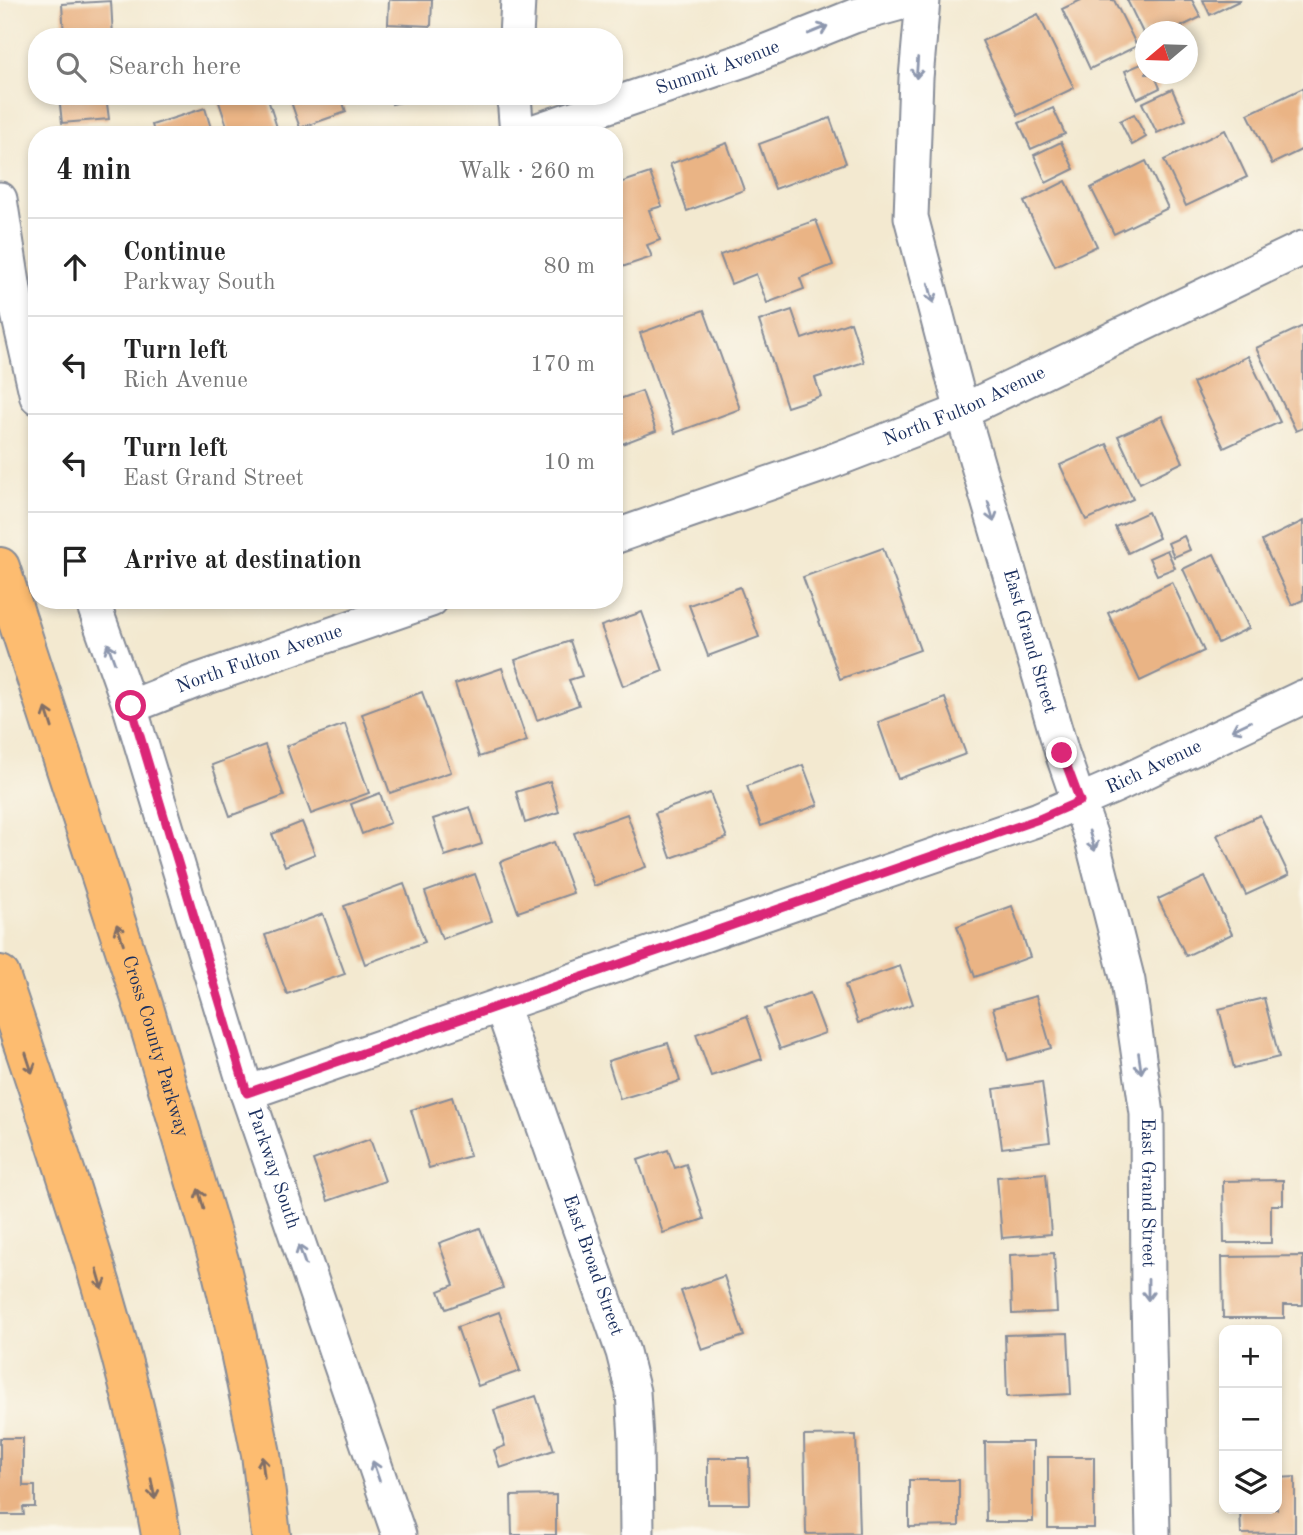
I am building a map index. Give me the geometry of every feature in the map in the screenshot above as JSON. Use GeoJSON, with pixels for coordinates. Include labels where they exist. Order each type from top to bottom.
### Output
{"type":"FeatureCollection","features":[{"type":"Feature","properties":{"kind":"highway","name":"Cross County Parkway"},"geometry":{"type":"LineString","coordinates":[[0,567],[145,1012],[220,1264],[261,1454],[271,1535]]}},
{"type":"Feature","properties":{"kind":"highway"},"geometry":{"type":"LineString","coordinates":[[0,975],[111,1318],[144,1443],[161,1535]]}},
{"type":"Feature","properties":{"kind":"street"},"geometry":{"type":"LineString","coordinates":[[517,28],[519,0]]}},
{"type":"Feature","properties":{"kind":"street","name":"Summit Avenue"},"geometry":{"type":"LineString","coordinates":[[623,101],[744,60],[854,16],[912,0]]}},
{"type":"Feature","properties":{"kind":"street","name":"East Grand Street"},"geometry":{"type":"LineString","coordinates":[[923,0],[916,78],[911,217],[962,411],[1062,753],[1092,840],[1128,981],[1147,1114],[1153,1535]]}},
{"type":"Feature","properties":{"kind":"street"},"geometry":{"type":"LineString","coordinates":[[515,105],[516,126]]}},
{"type":"Feature","properties":{"kind":"street","name":"Summit Avenue"},"geometry":{"type":"LineString","coordinates":[[550,126],[611,105]]}},
{"type":"Feature","properties":{"kind":"street"},"geometry":{"type":"LineString","coordinates":[[0,200],[27,305]]}},
{"type":"Feature","properties":{"kind":"street","name":"North Fulton Avenue"},"geometry":{"type":"LineString","coordinates":[[623,534],[822,466],[962,411],[1303,248]]}},
{"type":"Feature","properties":{"kind":"street","name":"Parkway South"},"geometry":{"type":"LineString","coordinates":[[95,609],[131,706],[247,1093],[399,1535]]}},
{"type":"Feature","properties":{"kind":"street","name":"North Fulton Avenue"},"geometry":{"type":"LineString","coordinates":[[131,706],[405,609]]}},
{"type":"Feature","properties":{"kind":"street","name":"Rich Avenue"},"geometry":{"type":"LineString","coordinates":[[247,1093],[1039,819],[1303,697]]}},
{"type":"Feature","properties":{"kind":"street","name":"East Broad Street"},"geometry":{"type":"LineString","coordinates":[[501,1005],[623,1352],[634,1404],[637,1535]]}},
{"type":"Feature","properties":{"kind":"building"},"geometry":{"type":"Polygon","coordinates":[[[389,0],[432,0],[431,26],[388,24],[389,0]]]}},
{"type":"Feature","properties":{"kind":"building"},"geometry":{"type":"Polygon","coordinates":[[[1081,0],[1114,0],[1135,47],[1090,69],[1062,9],[1081,0]]]}},
{"type":"Feature","properties":{"kind":"building"},"geometry":{"type":"Polygon","coordinates":[[[1127,0],[1192,0],[1201,17],[1193,21],[1137,21],[1127,0]]]}},
{"type":"Feature","properties":{"kind":"building"},"geometry":{"type":"Polygon","coordinates":[[[1203,0],[1241,0],[1210,15],[1203,0]]]}},
{"type":"Feature","properties":{"kind":"building"},"geometry":{"type":"Polygon","coordinates":[[[111,1],[112,28],[63,28],[62,4],[111,1]]]}},
{"type":"Feature","properties":{"kind":"building"},"geometry":{"type":"Polygon","coordinates":[[[1038,14],[1074,88],[1018,115],[982,41],[1038,14]]]}},
{"type":"Feature","properties":{"kind":"building"},"geometry":{"type":"Polygon","coordinates":[[[1135,67],[1135,84],[1158,84],[1160,88],[1137,99],[1125,71],[1135,67]]]}},
{"type":"Feature","properties":{"kind":"building"},"geometry":{"type":"Polygon","coordinates":[[[1303,88],[1303,149],[1272,164],[1248,114],[1303,88]]]}},
{"type":"Feature","properties":{"kind":"building"},"geometry":{"type":"Polygon","coordinates":[[[1172,89],[1186,120],[1157,133],[1142,103],[1172,89]]]}},
{"type":"Feature","properties":{"kind":"building"},"geometry":{"type":"Polygon","coordinates":[[[60,105],[107,105],[109,119],[62,123],[60,105]]]}},
{"type":"Feature","properties":{"kind":"building"},"geometry":{"type":"Polygon","coordinates":[[[220,105],[270,105],[276,126],[227,126],[220,105]]]}},
{"type":"Feature","properties":{"kind":"building"},"geometry":{"type":"Polygon","coordinates":[[[292,105],[344,105],[346,112],[299,126],[292,105]]]}},
{"type":"Feature","properties":{"kind":"building"},"geometry":{"type":"Polygon","coordinates":[[[205,108],[210,126],[152,126],[205,108]]]}},
{"type":"Feature","properties":{"kind":"building"},"geometry":{"type":"Polygon","coordinates":[[[1053,108],[1065,134],[1031,149],[1019,123],[1053,108]]]}},
{"type":"Feature","properties":{"kind":"building"},"geometry":{"type":"Polygon","coordinates":[[[1134,114],[1146,137],[1132,145],[1120,121],[1134,114]]]}},
{"type":"Feature","properties":{"kind":"building"},"geometry":{"type":"Polygon","coordinates":[[[830,118],[846,163],[775,189],[759,144],[830,118]]]}},
{"type":"Feature","properties":{"kind":"building"},"geometry":{"type":"Polygon","coordinates":[[[1225,130],[1247,177],[1186,206],[1164,160],[1225,130]]]}},
{"type":"Feature","properties":{"kind":"building"},"geometry":{"type":"Polygon","coordinates":[[[1061,142],[1074,169],[1046,183],[1034,155],[1061,142]]]}},
{"type":"Feature","properties":{"kind":"building"},"geometry":{"type":"Polygon","coordinates":[[[727,143],[744,190],[687,211],[670,164],[727,143]]]}},
{"type":"Feature","properties":{"kind":"building"},"geometry":{"type":"Polygon","coordinates":[[[1146,161],[1168,208],[1114,234],[1091,188],[1146,161]]]}},
{"type":"Feature","properties":{"kind":"building"},"geometry":{"type":"Polygon","coordinates":[[[650,173],[662,206],[649,210],[660,240],[647,245],[652,257],[623,267],[623,182],[650,173]]]}},
{"type":"Feature","properties":{"kind":"building"},"geometry":{"type":"Polygon","coordinates":[[[1066,181],[1097,246],[1055,266],[1024,202],[1066,181]]]}},
{"type":"Feature","properties":{"kind":"building"},"geometry":{"type":"Polygon","coordinates":[[[816,220],[833,265],[800,278],[804,289],[767,303],[756,274],[731,284],[720,255],[816,220]]]}},
{"type":"Feature","properties":{"kind":"building"},"geometry":{"type":"Polygon","coordinates":[[[704,310],[740,409],[675,433],[640,333],[704,310]]]}},
{"type":"Feature","properties":{"kind":"building"},"geometry":{"type":"Polygon","coordinates":[[[792,310],[802,339],[851,322],[864,362],[815,378],[821,396],[787,407],[759,321],[792,310]]]}},
{"type":"Feature","properties":{"kind":"building"},"geometry":{"type":"Polygon","coordinates":[[[1303,326],[1303,428],[1296,431],[1256,348],[1303,326]]]}},
{"type":"Feature","properties":{"kind":"building"},"geometry":{"type":"Polygon","coordinates":[[[1248,356],[1280,422],[1224,448],[1193,383],[1248,356]]]}},
{"type":"Feature","properties":{"kind":"building"},"geometry":{"type":"Polygon","coordinates":[[[642,391],[656,431],[623,444],[623,398],[642,391]]]}},
{"type":"Feature","properties":{"kind":"building"},"geometry":{"type":"Polygon","coordinates":[[[1162,416],[1183,462],[1140,483],[1118,436],[1162,416]]]}},
{"type":"Feature","properties":{"kind":"building"},"geometry":{"type":"Polygon","coordinates":[[[1107,444],[1133,499],[1086,520],[1060,465],[1107,444]]]}},
{"type":"Feature","properties":{"kind":"building"},"geometry":{"type":"Polygon","coordinates":[[[1148,512],[1159,538],[1128,553],[1115,527],[1148,512]]]}},
{"type":"Feature","properties":{"kind":"building"},"geometry":{"type":"Polygon","coordinates":[[[1303,521],[1303,600],[1292,605],[1262,541],[1303,521]]]}},
{"type":"Feature","properties":{"kind":"building"},"geometry":{"type":"Polygon","coordinates":[[[1184,536],[1190,550],[1174,557],[1168,543],[1184,536]]]}},
{"type":"Feature","properties":{"kind":"building"},"geometry":{"type":"Polygon","coordinates":[[[883,548],[920,650],[840,679],[803,577],[883,548]]]}},
{"type":"Feature","properties":{"kind":"building"},"geometry":{"type":"Polygon","coordinates":[[[1167,550],[1175,568],[1157,575],[1149,558],[1167,550]]]}},
{"type":"Feature","properties":{"kind":"building"},"geometry":{"type":"Polygon","coordinates":[[[1214,554],[1249,628],[1218,643],[1183,569],[1214,554]]]}},
{"type":"Feature","properties":{"kind":"building"},"geometry":{"type":"Polygon","coordinates":[[[1172,582],[1204,651],[1140,681],[1108,613],[1172,582]]]}},
{"type":"Feature","properties":{"kind":"building"},"geometry":{"type":"Polygon","coordinates":[[[740,587],[759,637],[708,656],[689,605],[740,587]]]}},
{"type":"Feature","properties":{"kind":"building"},"geometry":{"type":"Polygon","coordinates":[[[642,612],[663,671],[623,686],[601,626],[642,612]]]}},
{"type":"Feature","properties":{"kind":"building"},"geometry":{"type":"Polygon","coordinates":[[[570,641],[582,676],[569,680],[579,705],[537,720],[515,660],[570,641]]]}},
{"type":"Feature","properties":{"kind":"building"},"geometry":{"type":"Polygon","coordinates":[[[502,668],[527,741],[479,757],[455,684],[502,668]]]}},
{"type":"Feature","properties":{"kind":"building"},"geometry":{"type":"Polygon","coordinates":[[[422,692],[451,772],[390,793],[362,714],[422,692]]]}},
{"type":"Feature","properties":{"kind":"building"},"geometry":{"type":"Polygon","coordinates":[[[945,698],[966,754],[898,779],[878,722],[945,698]]]}},
{"type":"Feature","properties":{"kind":"building"},"geometry":{"type":"Polygon","coordinates":[[[345,724],[369,793],[311,814],[286,746],[345,724]]]}},
{"type":"Feature","properties":{"kind":"building"},"geometry":{"type":"Polygon","coordinates":[[[265,745],[284,796],[230,816],[212,765],[265,745]]]}},
{"type":"Feature","properties":{"kind":"building"},"geometry":{"type":"Polygon","coordinates":[[[803,765],[818,805],[761,826],[747,786],[803,765]]]}},
{"type":"Feature","properties":{"kind":"building"},"geometry":{"type":"Polygon","coordinates":[[[550,781],[559,812],[525,823],[516,792],[550,781]]]}},
{"type":"Feature","properties":{"kind":"building"},"geometry":{"type":"Polygon","coordinates":[[[380,793],[390,823],[362,834],[351,804],[380,793]]]}},
{"type":"Feature","properties":{"kind":"building"},"geometry":{"type":"Polygon","coordinates":[[[710,793],[727,838],[671,858],[655,813],[710,793]]]}},
{"type":"Feature","properties":{"kind":"building"},"geometry":{"type":"Polygon","coordinates":[[[470,807],[482,844],[445,856],[433,819],[470,807]]]}},
{"type":"Feature","properties":{"kind":"building"},"geometry":{"type":"Polygon","coordinates":[[[627,814],[646,867],[594,886],[574,833],[627,814]]]}},
{"type":"Feature","properties":{"kind":"building"},"geometry":{"type":"Polygon","coordinates":[[[1260,815],[1289,875],[1246,895],[1217,835],[1260,815]]]}},
{"type":"Feature","properties":{"kind":"building"},"geometry":{"type":"Polygon","coordinates":[[[302,822],[315,854],[285,866],[272,834],[302,822]]]}},
{"type":"Feature","properties":{"kind":"building"},"geometry":{"type":"Polygon","coordinates":[[[554,842],[573,893],[518,912],[500,862],[554,842]]]}},
{"type":"Feature","properties":{"kind":"building"},"geometry":{"type":"Polygon","coordinates":[[[475,874],[492,921],[442,939],[425,892],[475,874]]]}},
{"type":"Feature","properties":{"kind":"building"},"geometry":{"type":"Polygon","coordinates":[[[1205,877],[1232,934],[1186,956],[1158,899],[1205,877]]]}},
{"type":"Feature","properties":{"kind":"building"},"geometry":{"type":"Polygon","coordinates":[[[404,884],[425,942],[365,964],[344,906],[404,884]]]}},
{"type":"Feature","properties":{"kind":"building"},"geometry":{"type":"Polygon","coordinates":[[[1012,906],[1030,957],[975,977],[957,926],[1012,906]]]}},
{"type":"Feature","properties":{"kind":"building"},"geometry":{"type":"Polygon","coordinates":[[[323,914],[345,974],[287,994],[265,935],[323,914]]]}},
{"type":"Feature","properties":{"kind":"building"},"geometry":{"type":"Polygon","coordinates":[[[900,966],[913,1004],[858,1023],[845,985],[900,966]]]}},
{"type":"Feature","properties":{"kind":"building"},"geometry":{"type":"Polygon","coordinates":[[[810,993],[825,1033],[780,1049],[765,1009],[810,993]]]}},
{"type":"Feature","properties":{"kind":"building"},"geometry":{"type":"Polygon","coordinates":[[[1036,996],[1051,1048],[1008,1060],[993,1008],[1036,996]]]}},
{"type":"Feature","properties":{"kind":"building"},"geometry":{"type":"Polygon","coordinates":[[[1264,998],[1279,1057],[1234,1068],[1219,1009],[1264,998]]]}},
{"type":"Feature","properties":{"kind":"building"},"geometry":{"type":"Polygon","coordinates":[[[747,1016],[762,1059],[711,1076],[696,1034],[747,1016]]]}},
{"type":"Feature","properties":{"kind":"building"},"geometry":{"type":"Polygon","coordinates":[[[668,1043],[680,1081],[620,1099],[608,1061],[668,1043]]]}},
{"type":"Feature","properties":{"kind":"building"},"geometry":{"type":"Polygon","coordinates":[[[1042,1082],[1050,1142],[1002,1148],[994,1089],[1042,1082]]]}},
{"type":"Feature","properties":{"kind":"building"},"geometry":{"type":"Polygon","coordinates":[[[452,1097],[470,1156],[429,1168],[411,1110],[452,1097]]]}},
{"type":"Feature","properties":{"kind":"building"},"geometry":{"type":"Polygon","coordinates":[[[370,1139],[385,1181],[328,1201],[313,1160],[370,1139]]]}},
{"type":"Feature","properties":{"kind":"building"},"geometry":{"type":"Polygon","coordinates":[[[668,1150],[675,1168],[686,1164],[704,1219],[663,1233],[638,1160],[668,1150]]]}},
{"type":"Feature","properties":{"kind":"building"},"geometry":{"type":"Polygon","coordinates":[[[1046,1173],[1051,1234],[1002,1238],[997,1177],[1046,1173]]]}},
{"type":"Feature","properties":{"kind":"building"},"geometry":{"type":"Polygon","coordinates":[[[1283,1180],[1283,1205],[1271,1205],[1271,1243],[1224,1243],[1223,1181],[1283,1180]]]}},
{"type":"Feature","properties":{"kind":"building"},"geometry":{"type":"Polygon","coordinates":[[[480,1228],[503,1288],[446,1309],[439,1291],[454,1285],[439,1243],[480,1228]]]}},
{"type":"Feature","properties":{"kind":"building"},"geometry":{"type":"Polygon","coordinates":[[[1054,1253],[1057,1312],[1012,1314],[1010,1255],[1054,1253]]]}},
{"type":"Feature","properties":{"kind":"building"},"geometry":{"type":"Polygon","coordinates":[[[1303,1256],[1303,1305],[1284,1305],[1284,1318],[1223,1318],[1222,1257],[1303,1256]]]}},
{"type":"Feature","properties":{"kind":"building"},"geometry":{"type":"Polygon","coordinates":[[[724,1276],[744,1336],[702,1350],[681,1291],[724,1276]]]}},
{"type":"Feature","properties":{"kind":"building"},"geometry":{"type":"Polygon","coordinates":[[[499,1312],[520,1371],[478,1386],[457,1327],[499,1312]]]}},
{"type":"Feature","properties":{"kind":"building"},"geometry":{"type":"Polygon","coordinates":[[[1068,1333],[1071,1394],[1007,1397],[1005,1335],[1068,1333]]]}},
{"type":"Feature","properties":{"kind":"building"},"geometry":{"type":"Polygon","coordinates":[[[536,1396],[554,1450],[500,1468],[494,1450],[505,1446],[494,1410],[536,1396]]]}},
{"type":"Feature","properties":{"kind":"building"},"geometry":{"type":"Polygon","coordinates":[[[856,1435],[859,1533],[806,1534],[804,1436],[856,1435]]]}},
{"type":"Feature","properties":{"kind":"building"},"geometry":{"type":"Polygon","coordinates":[[[0,1438],[23,1438],[23,1486],[35,1486],[35,1507],[23,1507],[24,1515],[0,1515],[0,1438]]]}},
{"type":"Feature","properties":{"kind":"building"},"geometry":{"type":"Polygon","coordinates":[[[985,1442],[1033,1442],[1033,1522],[986,1522],[985,1442]]]}},
{"type":"Feature","properties":{"kind":"building"},"geometry":{"type":"Polygon","coordinates":[[[1048,1457],[1094,1457],[1094,1528],[1048,1528],[1048,1457]]]}},
{"type":"Feature","properties":{"kind":"building"},"geometry":{"type":"Polygon","coordinates":[[[708,1458],[749,1458],[750,1504],[708,1504],[708,1458]]]}},
{"type":"Feature","properties":{"kind":"building"},"geometry":{"type":"Polygon","coordinates":[[[1295,1477],[1295,1533],[1241,1534],[1240,1514],[1282,1514],[1282,1478],[1295,1477]]]}},
{"type":"Feature","properties":{"kind":"building"},"geometry":{"type":"Polygon","coordinates":[[[909,1480],[959,1480],[959,1526],[909,1527],[909,1480]]]}},
{"type":"Feature","properties":{"kind":"building"},"geometry":{"type":"Polygon","coordinates":[[[556,1495],[556,1535],[512,1535],[511,1496],[556,1495]]]}},
{"type":"Feature","properties":{"kind":"route"},"geometry":{"type":"LineString","coordinates":[[131,706],[247,1093],[1039,819],[1080,801],[1062,753]]}}]}
